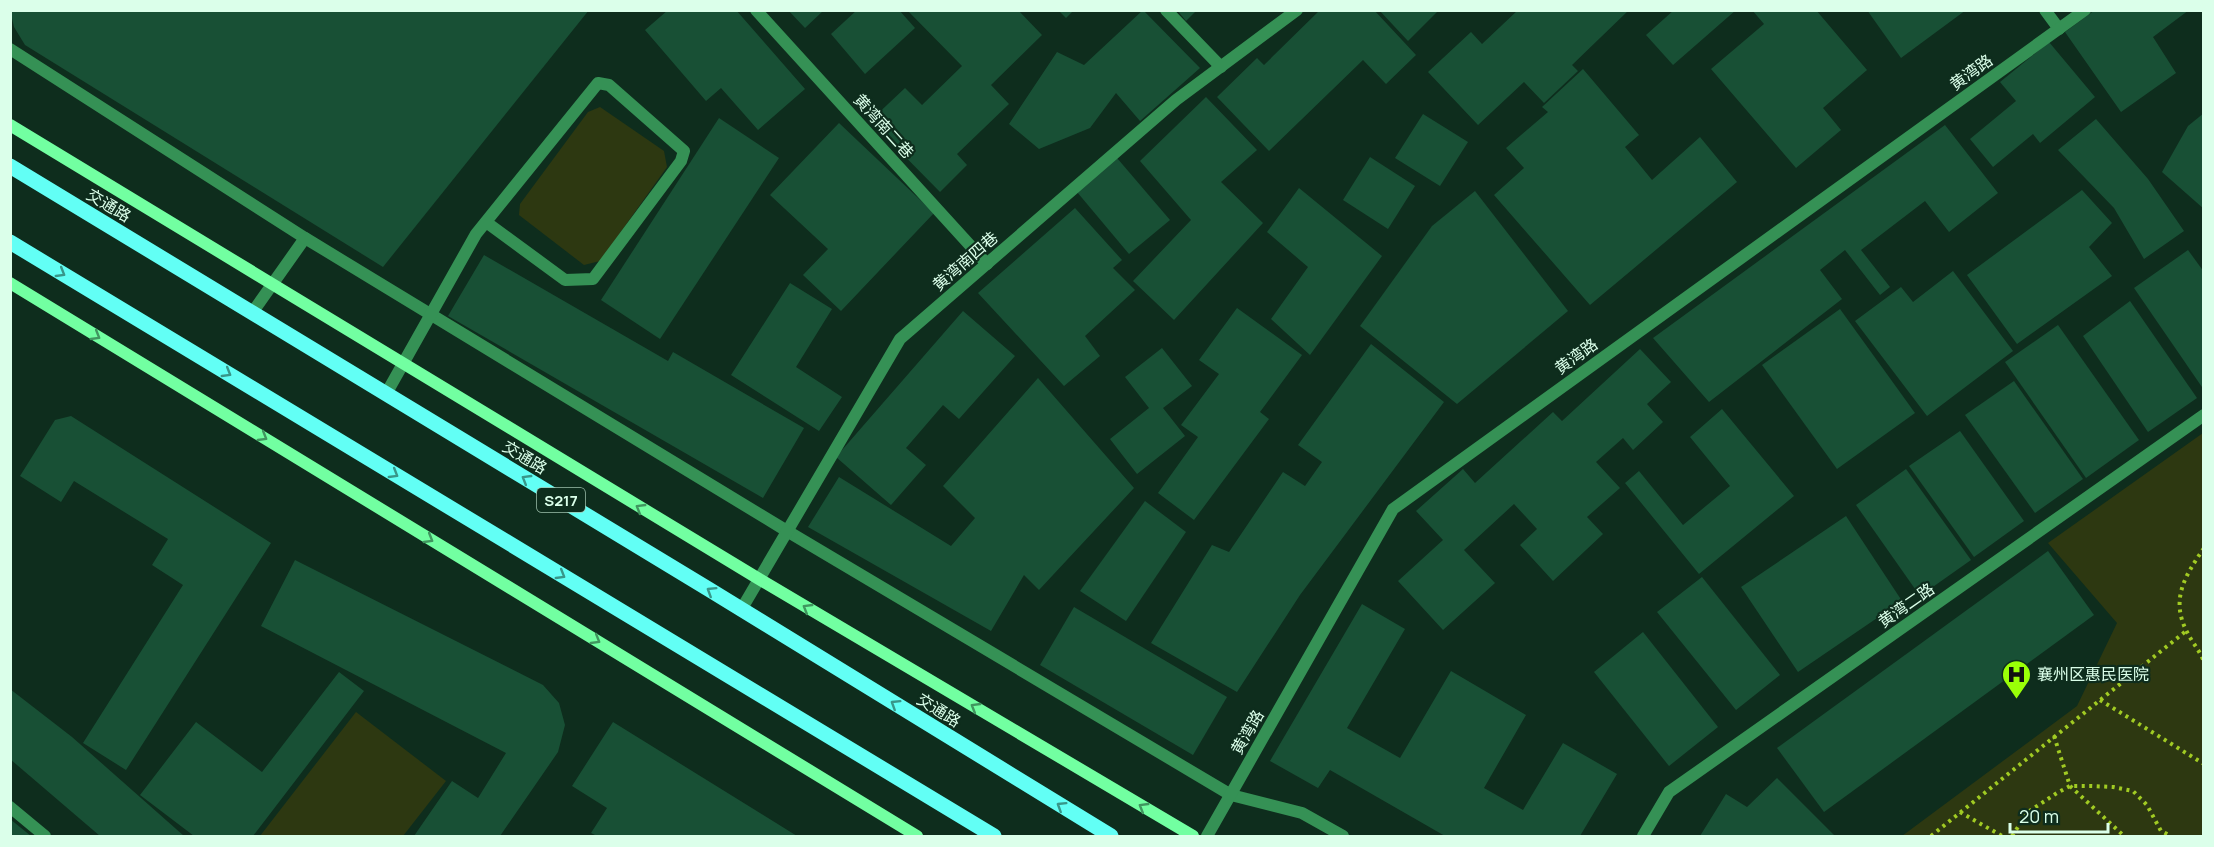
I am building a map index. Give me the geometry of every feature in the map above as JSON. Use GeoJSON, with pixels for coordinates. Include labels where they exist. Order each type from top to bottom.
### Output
{"type":"FeatureCollection","features":[{"type":"Feature","properties":{"kind":"main road","name":"交通路"},"geometry":{"type":"LineString","coordinates":[[10,166],[1111,837]]}},
{"type":"Feature","properties":{"kind":"main road"},"geometry":{"type":"LineString","coordinates":[[10,242],[994,837]]}},
{"type":"Feature","properties":{"kind":"street","name":"黄湾南二巷"},"geometry":{"type":"LineString","coordinates":[[756,10],[987,264]]}},
{"type":"Feature","properties":{"kind":"street"},"geometry":{"type":"LineString","coordinates":[[1166,10],[1221,67]]}},
{"type":"Feature","properties":{"kind":"street","name":"黄湾南四巷"},"geometry":{"type":"LineString","coordinates":[[741,610],[900,339],[1176,100],[1297,10]]}},
{"type":"Feature","properties":{"kind":"street"},"geometry":{"type":"LineString","coordinates":[[2045,10],[2059,29]]}},
{"type":"Feature","properties":{"kind":"street","name":"黄湾路"},"geometry":{"type":"LineString","coordinates":[[1207,837],[1393,509],[2085,10]]}},
{"type":"Feature","properties":{"kind":"street"},"geometry":{"type":"LineString","coordinates":[[10,49],[430,316],[1230,795],[1302,813],[1343,837]]}},
{"type":"Feature","properties":{"kind":"street"},"geometry":{"type":"LineString","coordinates":[[386,394],[476,234],[598,83],[609,86],[684,151],[681,161],[593,279],[565,280],[486,222]]}},
{"type":"Feature","properties":{"kind":"street"},"geometry":{"type":"LineString","coordinates":[[10,125],[759,579],[1193,837]]}},
{"type":"Feature","properties":{"kind":"street"},"geometry":{"type":"LineString","coordinates":[[252,313],[305,238]]}},
{"type":"Feature","properties":{"kind":"street"},"geometry":{"type":"LineString","coordinates":[[10,283],[917,837]]}},
{"type":"Feature","properties":{"kind":"street","name":"黄湾二路"},"geometry":{"type":"LineString","coordinates":[[1643,837],[1669,792],[2204,415]]}},
{"type":"Feature","properties":{"kind":"street"},"geometry":{"type":"LineString","coordinates":[[10,807],[45,837]]}},
{"type":"Feature","properties":{"kind":"path"},"geometry":{"type":"LineString","coordinates":[[2204,548],[2183,579],[2179,609],[2186,631],[2204,662]]}},
{"type":"Feature","properties":{"kind":"path"},"geometry":{"type":"LineString","coordinates":[[1931,837],[2186,631]]}},
{"type":"Feature","properties":{"kind":"path"},"geometry":{"type":"LineString","coordinates":[[2100,700],[2204,764]]}},
{"type":"Feature","properties":{"kind":"path"},"geometry":{"type":"LineString","coordinates":[[2054,736],[2070,786],[2124,837]]}},
{"type":"Feature","properties":{"kind":"path"},"geometry":{"type":"LineString","coordinates":[[2012,837],[2028,812],[2070,786],[2113,787],[2133,791],[2147,806],[2161,831],[2171,837]]}},
{"type":"Feature","properties":{"kind":"path"},"geometry":{"type":"LineString","coordinates":[[1960,812],[2002,837]]}},
{"type":"Feature","properties":{"kind":"green space"},"geometry":{"type":"Polygon","coordinates":[[[600,107],[664,151],[667,167],[600,261],[584,265],[519,215],[520,204],[588,112],[600,107]]]}},
{"type":"Feature","properties":{"kind":"green space"},"geometry":{"type":"Polygon","coordinates":[[[2203,433],[2203,836],[1902,836],[2077,706],[2117,623],[2048,543],[2203,433]]]}},
{"type":"Feature","properties":{"kind":"green space"},"geometry":{"type":"Polygon","coordinates":[[[356,712],[446,781],[403,836],[260,836],[356,712]]]}},
{"type":"Feature","properties":{"kind":"building"},"geometry":{"type":"Polygon","coordinates":[[[10,10],[589,10],[383,267],[25,45],[14,27],[10,10]]]}},
{"type":"Feature","properties":{"kind":"building"},"geometry":{"type":"Polygon","coordinates":[[[668,10],[736,10],[805,89],[758,130],[721,88],[706,101],[645,30],[668,10]]]}},
{"type":"Feature","properties":{"kind":"building"},"geometry":{"type":"Polygon","coordinates":[[[788,10],[824,10],[805,28],[788,10]]]}},
{"type":"Feature","properties":{"kind":"building"},"geometry":{"type":"Polygon","coordinates":[[[857,10],[899,10],[915,28],[865,74],[831,34],[857,10]]]}},
{"type":"Feature","properties":{"kind":"building"},"geometry":{"type":"Polygon","coordinates":[[[907,10],[1018,10],[1042,35],[991,85],[1009,104],[957,154],[967,165],[940,192],[870,121],[905,88],[922,105],[962,66],[907,10]]]}},
{"type":"Feature","properties":{"kind":"building"},"geometry":{"type":"Polygon","coordinates":[[[1058,10],[1074,10],[1066,18],[1058,10]]]}},
{"type":"Feature","properties":{"kind":"building"},"geometry":{"type":"Polygon","coordinates":[[[1143,10],[1200,68],[1140,121],[1116,93],[1090,128],[1039,149],[1009,124],[1057,52],[1084,65],[1143,10]]]}},
{"type":"Feature","properties":{"kind":"building"},"geometry":{"type":"Polygon","coordinates":[[[1177,10],[1197,10],[1186,21],[1177,10]]]}},
{"type":"Feature","properties":{"kind":"building"},"geometry":{"type":"Polygon","coordinates":[[[1320,10],[1374,10],[1416,55],[1386,84],[1363,60],[1269,151],[1217,97],[1257,58],[1264,65],[1320,10]]]}},
{"type":"Feature","properties":{"kind":"building"},"geometry":{"type":"Polygon","coordinates":[[[1379,10],[1439,10],[1408,41],[1379,10]]]}},
{"type":"Feature","properties":{"kind":"building"},"geometry":{"type":"Polygon","coordinates":[[[1518,10],[1629,10],[1572,65],[1578,71],[1544,103],[1524,82],[1478,125],[1428,72],[1471,32],[1482,44],[1518,10]]]}},
{"type":"Feature","properties":{"kind":"building"},"geometry":{"type":"Polygon","coordinates":[[[1674,10],[1736,10],[1673,65],[1646,35],[1674,10]]]}},
{"type":"Feature","properties":{"kind":"building"},"geometry":{"type":"Polygon","coordinates":[[[1752,10],[1816,10],[1867,70],[1823,108],[1841,130],[1796,168],[1711,69],[1764,24],[1752,10]]]}},
{"type":"Feature","properties":{"kind":"building"},"geometry":{"type":"Polygon","coordinates":[[[1867,10],[1966,10],[1901,58],[1867,10]]]}},
{"type":"Feature","properties":{"kind":"building"},"geometry":{"type":"Polygon","coordinates":[[[2095,10],[2189,10],[2153,37],[2176,73],[2121,112],[2065,32],[2095,10]]]}},
{"type":"Feature","properties":{"kind":"building"},"geometry":{"type":"Polygon","coordinates":[[[2049,42],[2095,97],[2040,143],[2033,134],[1993,167],[1970,139],[2016,101],[2000,82],[2049,42]]]}},
{"type":"Feature","properties":{"kind":"building"},"geometry":{"type":"Polygon","coordinates":[[[1583,69],[1639,135],[1625,147],[1652,180],[1700,137],[1737,182],[1590,305],[1494,195],[1524,168],[1506,148],[1548,112],[1542,107],[1583,69]]]}},
{"type":"Feature","properties":{"kind":"building"},"geometry":{"type":"Polygon","coordinates":[[[1206,97],[1257,150],[1221,182],[1263,223],[1174,320],[1133,281],[1191,220],[1140,161],[1206,97]]]}},
{"type":"Feature","properties":{"kind":"building"},"geometry":{"type":"Polygon","coordinates":[[[2204,113],[2204,209],[2162,172],[2188,126],[2204,113]]]}},
{"type":"Feature","properties":{"kind":"building"},"geometry":{"type":"Polygon","coordinates":[[[1423,114],[1468,142],[1440,186],[1395,158],[1423,114]]]}},
{"type":"Feature","properties":{"kind":"building"},"geometry":{"type":"Polygon","coordinates":[[[719,118],[779,158],[660,339],[601,300],[719,118]]]}},
{"type":"Feature","properties":{"kind":"building"},"geometry":{"type":"Polygon","coordinates":[[[2096,119],[2148,179],[2184,231],[2144,259],[2114,208],[2058,150],[2096,119]]]}},
{"type":"Feature","properties":{"kind":"building"},"geometry":{"type":"Polygon","coordinates":[[[839,123],[934,213],[841,311],[803,275],[828,249],[770,195],[839,123]]]}},
{"type":"Feature","properties":{"kind":"building"},"geometry":{"type":"Polygon","coordinates":[[[1945,125],[1998,193],[1949,232],[1925,201],[1861,250],[1890,287],[1880,295],[1845,250],[1820,270],[1842,299],[1709,402],[1653,338],[1945,125]]]}},
{"type":"Feature","properties":{"kind":"building"},"geometry":{"type":"Polygon","coordinates":[[[1370,157],[1415,186],[1388,229],[1343,200],[1370,157]]]}},
{"type":"Feature","properties":{"kind":"building"},"geometry":{"type":"Polygon","coordinates":[[[1117,158],[1170,220],[1129,254],[1077,192],[1117,158]]]}},
{"type":"Feature","properties":{"kind":"building"},"geometry":{"type":"Polygon","coordinates":[[[1299,188],[1382,256],[1310,355],[1271,319],[1308,267],[1267,232],[1299,188]]]}},
{"type":"Feature","properties":{"kind":"building"},"geometry":{"type":"Polygon","coordinates":[[[2082,190],[2112,223],[2089,247],[2112,276],[2017,344],[1967,275],[2082,190]]]}},
{"type":"Feature","properties":{"kind":"building"},"geometry":{"type":"Polygon","coordinates":[[[1475,191],[1568,311],[1457,404],[1360,326],[1432,226],[1475,191]]]}},
{"type":"Feature","properties":{"kind":"building"},"geometry":{"type":"Polygon","coordinates":[[[1075,208],[1122,260],[1113,268],[1135,290],[1085,336],[1100,356],[1064,386],[978,293],[1075,208]]]}},
{"type":"Feature","properties":{"kind":"building"},"geometry":{"type":"Polygon","coordinates":[[[2188,250],[2204,272],[2204,390],[2134,288],[2188,250]]]}},
{"type":"Feature","properties":{"kind":"building"},"geometry":{"type":"Polygon","coordinates":[[[484,255],[668,361],[673,352],[804,428],[763,498],[448,316],[484,255]]]}},
{"type":"Feature","properties":{"kind":"building"},"geometry":{"type":"Polygon","coordinates":[[[1953,271],[2013,351],[1927,416],[1855,321],[1901,287],[1913,302],[1953,271]]]}},
{"type":"Feature","properties":{"kind":"building"},"geometry":{"type":"Polygon","coordinates":[[[790,283],[832,309],[796,367],[842,397],[819,431],[731,375],[790,283]]]}},
{"type":"Feature","properties":{"kind":"building"},"geometry":{"type":"Polygon","coordinates":[[[2130,301],[2197,398],[2148,432],[2083,336],[2130,301]]]}},
{"type":"Feature","properties":{"kind":"building"},"geometry":{"type":"Polygon","coordinates":[[[1237,308],[1302,355],[1260,412],[1269,419],[1194,520],[1158,493],[1198,437],[1181,425],[1219,374],[1199,360],[1237,308]]]}},
{"type":"Feature","properties":{"kind":"building"},"geometry":{"type":"Polygon","coordinates":[[[1840,309],[1915,413],[1837,469],[1762,365],[1840,309]]]}},
{"type":"Feature","properties":{"kind":"building"},"geometry":{"type":"Polygon","coordinates":[[[963,311],[1015,356],[959,419],[943,405],[906,448],[926,465],[891,505],[836,457],[963,311]]]}},
{"type":"Feature","properties":{"kind":"building"},"geometry":{"type":"Polygon","coordinates":[[[2058,325],[2139,440],[2086,478],[2005,362],[2058,325]]]}},
{"type":"Feature","properties":{"kind":"building"},"geometry":{"type":"Polygon","coordinates":[[[1371,344],[1444,402],[1300,595],[1237,692],[1151,643],[1212,545],[1229,552],[1283,472],[1305,486],[1322,462],[1298,445],[1371,344]]]}},
{"type":"Feature","properties":{"kind":"building"},"geometry":{"type":"Polygon","coordinates":[[[1162,348],[1192,386],[1163,408],[1185,436],[1137,474],[1110,439],[1149,408],[1125,377],[1162,348]]]}},
{"type":"Feature","properties":{"kind":"building"},"geometry":{"type":"Polygon","coordinates":[[[1640,349],[1671,382],[1647,404],[1663,422],[1633,450],[1623,438],[1596,462],[1620,488],[1587,517],[1603,534],[1553,581],[1520,545],[1537,529],[1514,504],[1464,550],[1495,583],[1443,630],[1398,581],[1443,540],[1416,511],[1463,469],[1475,483],[1553,412],[1562,421],[1640,349]]]}},
{"type":"Feature","properties":{"kind":"building"},"geometry":{"type":"Polygon","coordinates":[[[1038,378],[1134,488],[1039,590],[1024,575],[991,631],[808,527],[839,477],[951,546],[975,518],[943,486],[1038,378]]]}},
{"type":"Feature","properties":{"kind":"building"},"geometry":{"type":"Polygon","coordinates":[[[2014,381],[2083,479],[2035,513],[1965,415],[2014,381]]]}},
{"type":"Feature","properties":{"kind":"building"},"geometry":{"type":"Polygon","coordinates":[[[1722,409],[1794,496],[1699,574],[1625,483],[1639,471],[1683,525],[1730,486],[1690,437],[1722,409]]]}},
{"type":"Feature","properties":{"kind":"building"},"geometry":{"type":"Polygon","coordinates":[[[71,416],[271,543],[126,770],[83,743],[183,585],[152,565],[168,539],[74,481],[61,502],[20,476],[55,420],[71,416]]]}},
{"type":"Feature","properties":{"kind":"building"},"geometry":{"type":"Polygon","coordinates":[[[1960,431],[2024,521],[1974,557],[1909,466],[1960,431]]]}},
{"type":"Feature","properties":{"kind":"building"},"geometry":{"type":"Polygon","coordinates":[[[1906,469],[1971,560],[1920,596],[1856,505],[1906,469]]]}},
{"type":"Feature","properties":{"kind":"building"},"geometry":{"type":"Polygon","coordinates":[[[1145,501],[1186,532],[1126,621],[1080,591],[1145,501]]]}},
{"type":"Feature","properties":{"kind":"building"},"geometry":{"type":"Polygon","coordinates":[[[1846,516],[1902,601],[1798,672],[1741,587],[1846,516]]]}},
{"type":"Feature","properties":{"kind":"building"},"geometry":{"type":"Polygon","coordinates":[[[2048,551],[2094,615],[1824,812],[1777,748],[2048,551]]]}},
{"type":"Feature","properties":{"kind":"building"},"geometry":{"type":"Polygon","coordinates":[[[295,560],[543,685],[559,703],[565,725],[558,752],[500,836],[414,836],[452,781],[478,798],[506,753],[261,626],[295,560]]]}},
{"type":"Feature","properties":{"kind":"building"},"geometry":{"type":"Polygon","coordinates":[[[1702,577],[1780,675],[1736,710],[1657,612],[1702,577]]]}},
{"type":"Feature","properties":{"kind":"building"},"geometry":{"type":"Polygon","coordinates":[[[1362,604],[1405,629],[1347,728],[1400,758],[1451,671],[1526,715],[1484,788],[1523,810],[1563,743],[1617,774],[1580,836],[1445,836],[1330,770],[1318,788],[1270,761],[1362,604]]]}},
{"type":"Feature","properties":{"kind":"building"},"geometry":{"type":"Polygon","coordinates":[[[1074,607],[1227,697],[1193,755],[1040,665],[1074,607]]]}},
{"type":"Feature","properties":{"kind":"building"},"geometry":{"type":"Polygon","coordinates":[[[1643,632],[1718,727],[1669,766],[1594,672],[1643,632]]]}},
{"type":"Feature","properties":{"kind":"building"},"geometry":{"type":"Polygon","coordinates":[[[339,672],[364,691],[253,836],[194,836],[140,795],[196,722],[262,772],[339,672]]]}},
{"type":"Feature","properties":{"kind":"building"},"geometry":{"type":"Polygon","coordinates":[[[10,689],[72,737],[184,836],[100,836],[10,759],[10,689]]]}},
{"type":"Feature","properties":{"kind":"building"},"geometry":{"type":"Polygon","coordinates":[[[613,722],[797,836],[597,836],[591,833],[607,808],[572,786],[613,722]]]}},
{"type":"Feature","properties":{"kind":"building"},"geometry":{"type":"Polygon","coordinates":[[[1777,778],[1835,836],[1700,836],[1726,794],[1747,807],[1777,778]]]}},
{"type":"Feature","properties":{"kind":"building"},"geometry":{"type":"Polygon","coordinates":[[[10,819],[31,836],[10,836],[10,819]]]}},
{"type":"Feature","properties":{"kind":"place","name":"襄州区惠民医院"},"geometry":{"type":"Point","coordinates":[2016,700]}}]}
